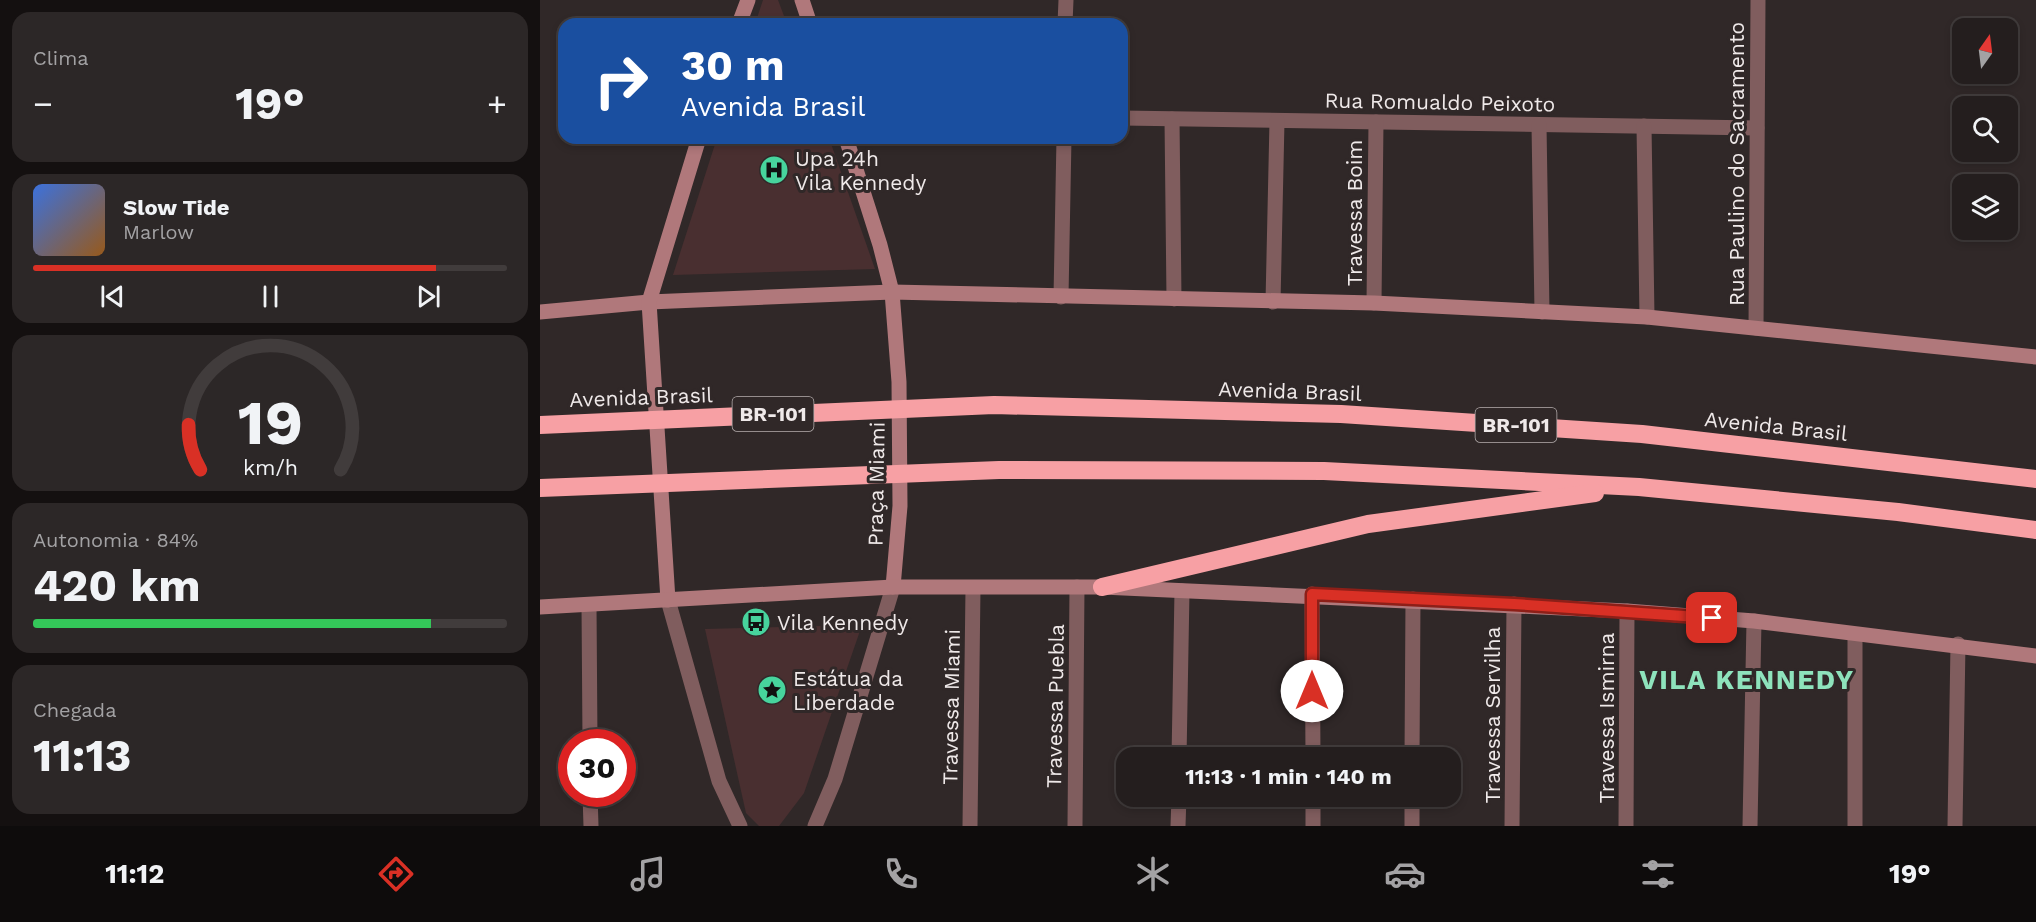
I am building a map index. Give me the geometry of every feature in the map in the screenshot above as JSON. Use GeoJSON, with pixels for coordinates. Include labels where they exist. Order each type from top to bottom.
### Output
{"type":"FeatureCollection","features":[{"type":"Feature","properties":{"kind":"highway","name":"Avenida Brasil"},"geometry":{"type":"LineString","coordinates":[[546,424],[994,405],[1341,414],[1642,434],[2036,479]]}},
{"type":"Feature","properties":{"kind":"highway"},"geometry":{"type":"LineString","coordinates":[[540,488],[999,470],[1324,471],[1639,487],[1898,512],[2036,530]]}},
{"type":"Feature","properties":{"kind":"highway"},"geometry":{"type":"LineString","coordinates":[[1102,587],[1368,524],[1639,487]]}},
{"type":"Feature","properties":{"kind":"street"},"geometry":{"type":"LineString","coordinates":[[741,18],[748,0]]}},
{"type":"Feature","properties":{"kind":"street"},"geometry":{"type":"LineString","coordinates":[[802,0],[808,18]]}},
{"type":"Feature","properties":{"kind":"street"},"geometry":{"type":"LineString","coordinates":[[1065,18],[1066,0]]}},
{"type":"Feature","properties":{"kind":"street","name":"Rua Paulino do Sacramento"},"geometry":{"type":"LineString","coordinates":[[1756,328],[1758,0]]}},
{"type":"Feature","properties":{"kind":"street","name":"Rua Romualdo Peixoto"},"geometry":{"type":"LineString","coordinates":[[1128,118],[1757,128]]}},
{"type":"Feature","properties":{"kind":"street"},"geometry":{"type":"LineString","coordinates":[[1172,119],[1174,299]]}},
{"type":"Feature","properties":{"kind":"street"},"geometry":{"type":"LineString","coordinates":[[1273,302],[1277,121]]}},
{"type":"Feature","properties":{"kind":"street","name":"Travessa Boim"},"geometry":{"type":"LineString","coordinates":[[1374,303],[1376,122]]}},
{"type":"Feature","properties":{"kind":"street"},"geometry":{"type":"LineString","coordinates":[[1539,125],[1542,312]]}},
{"type":"Feature","properties":{"kind":"street"},"geometry":{"type":"LineString","coordinates":[[1644,126],[1647,317]]}},
{"type":"Feature","properties":{"kind":"street"},"geometry":{"type":"LineString","coordinates":[[697,144],[650,302],[668,600],[719,781],[740,826]]}},
{"type":"Feature","properties":{"kind":"street","name":"Praça Miami"},"geometry":{"type":"LineString","coordinates":[[814,826],[835,779],[893,587],[900,494],[899,382],[892,292],[880,245],[848,144]]}},
{"type":"Feature","properties":{"kind":"street"},"geometry":{"type":"LineString","coordinates":[[1061,297],[1064,144]]}},
{"type":"Feature","properties":{"kind":"street"},"geometry":{"type":"LineString","coordinates":[[540,312],[650,302],[892,292],[1374,303],[1647,317],[2036,357]]}},
{"type":"Feature","properties":{"kind":"street"},"geometry":{"type":"LineString","coordinates":[[540,607],[893,587],[1102,587],[1312,594],[1627,611],[1754,621],[1855,635],[1958,644],[2036,656]]}},
{"type":"Feature","properties":{"kind":"street","name":"Travessa Puebla"},"geometry":{"type":"LineString","coordinates":[[1075,826],[1077,587]]}},
{"type":"Feature","properties":{"kind":"street","name":"Travessa Miami"},"geometry":{"type":"LineString","coordinates":[[970,826],[973,588]]}},
{"type":"Feature","properties":{"kind":"street"},"geometry":{"type":"LineString","coordinates":[[1179,747],[1182,591]]}},
{"type":"Feature","properties":{"kind":"street"},"geometry":{"type":"LineString","coordinates":[[1312,594],[1313,747]]}},
{"type":"Feature","properties":{"kind":"street"},"geometry":{"type":"LineString","coordinates":[[1412,747],[1413,599]]}},
{"type":"Feature","properties":{"kind":"street","name":"Travessa Servilha"},"geometry":{"type":"LineString","coordinates":[[1512,826],[1514,604]]}},
{"type":"Feature","properties":{"kind":"street"},"geometry":{"type":"LineString","coordinates":[[589,605],[590,729]]}},
{"type":"Feature","properties":{"kind":"street","name":"Travessa Ismirna"},"geometry":{"type":"LineString","coordinates":[[1626,826],[1627,611]]}},
{"type":"Feature","properties":{"kind":"street"},"geometry":{"type":"LineString","coordinates":[[1750,826],[1754,621]]}},
{"type":"Feature","properties":{"kind":"street"},"geometry":{"type":"LineString","coordinates":[[1855,635],[1855,826]]}},
{"type":"Feature","properties":{"kind":"street"},"geometry":{"type":"LineString","coordinates":[[1955,826],[1958,644]]}},
{"type":"Feature","properties":{"kind":"street"},"geometry":{"type":"LineString","coordinates":[[590,807],[591,826]]}},
{"type":"Feature","properties":{"kind":"street"},"geometry":{"type":"LineString","coordinates":[[1178,826],[1179,807]]}},
{"type":"Feature","properties":{"kind":"street"},"geometry":{"type":"LineString","coordinates":[[1313,807],[1313,826]]}},
{"type":"Feature","properties":{"kind":"street"},"geometry":{"type":"LineString","coordinates":[[1412,807],[1412,826]]}},
{"type":"Feature","properties":{"kind":"shaded area"},"geometry":{"type":"Polygon","coordinates":[[[763,0],[778,0],[785,18],[757,18],[763,0]]]}},
{"type":"Feature","properties":{"kind":"shaded area"},"geometry":{"type":"Polygon","coordinates":[[[715,144],[831,144],[875,269],[673,275],[715,144]]]}},
{"type":"Feature","properties":{"kind":"shaded area"},"geometry":{"type":"Polygon","coordinates":[[[862,625],[804,793],[779,826],[759,826],[746,813],[705,629],[862,625]]]}},
{"type":"Feature","properties":{"kind":"place","name":"Upa 24h Vila Kennedy"},"geometry":{"type":"Point","coordinates":[774,170]}},
{"type":"Feature","properties":{"kind":"place","name":"Vila Kennedy"},"geometry":{"type":"Point","coordinates":[756,622]}},
{"type":"Feature","properties":{"kind":"place","name":"Estátua da Liberdade"},"geometry":{"type":"Point","coordinates":[772,690]}},
{"type":"Feature","properties":{"kind":"district","name":"VILA KENNEDY"},"geometry":{"type":"Point","coordinates":[1747,680]}},
{"type":"Feature","properties":{"kind":"route"},"geometry":{"type":"LineString","coordinates":[[1312,691],[1312,594],[1514,604],[1712,618]]}}]}
